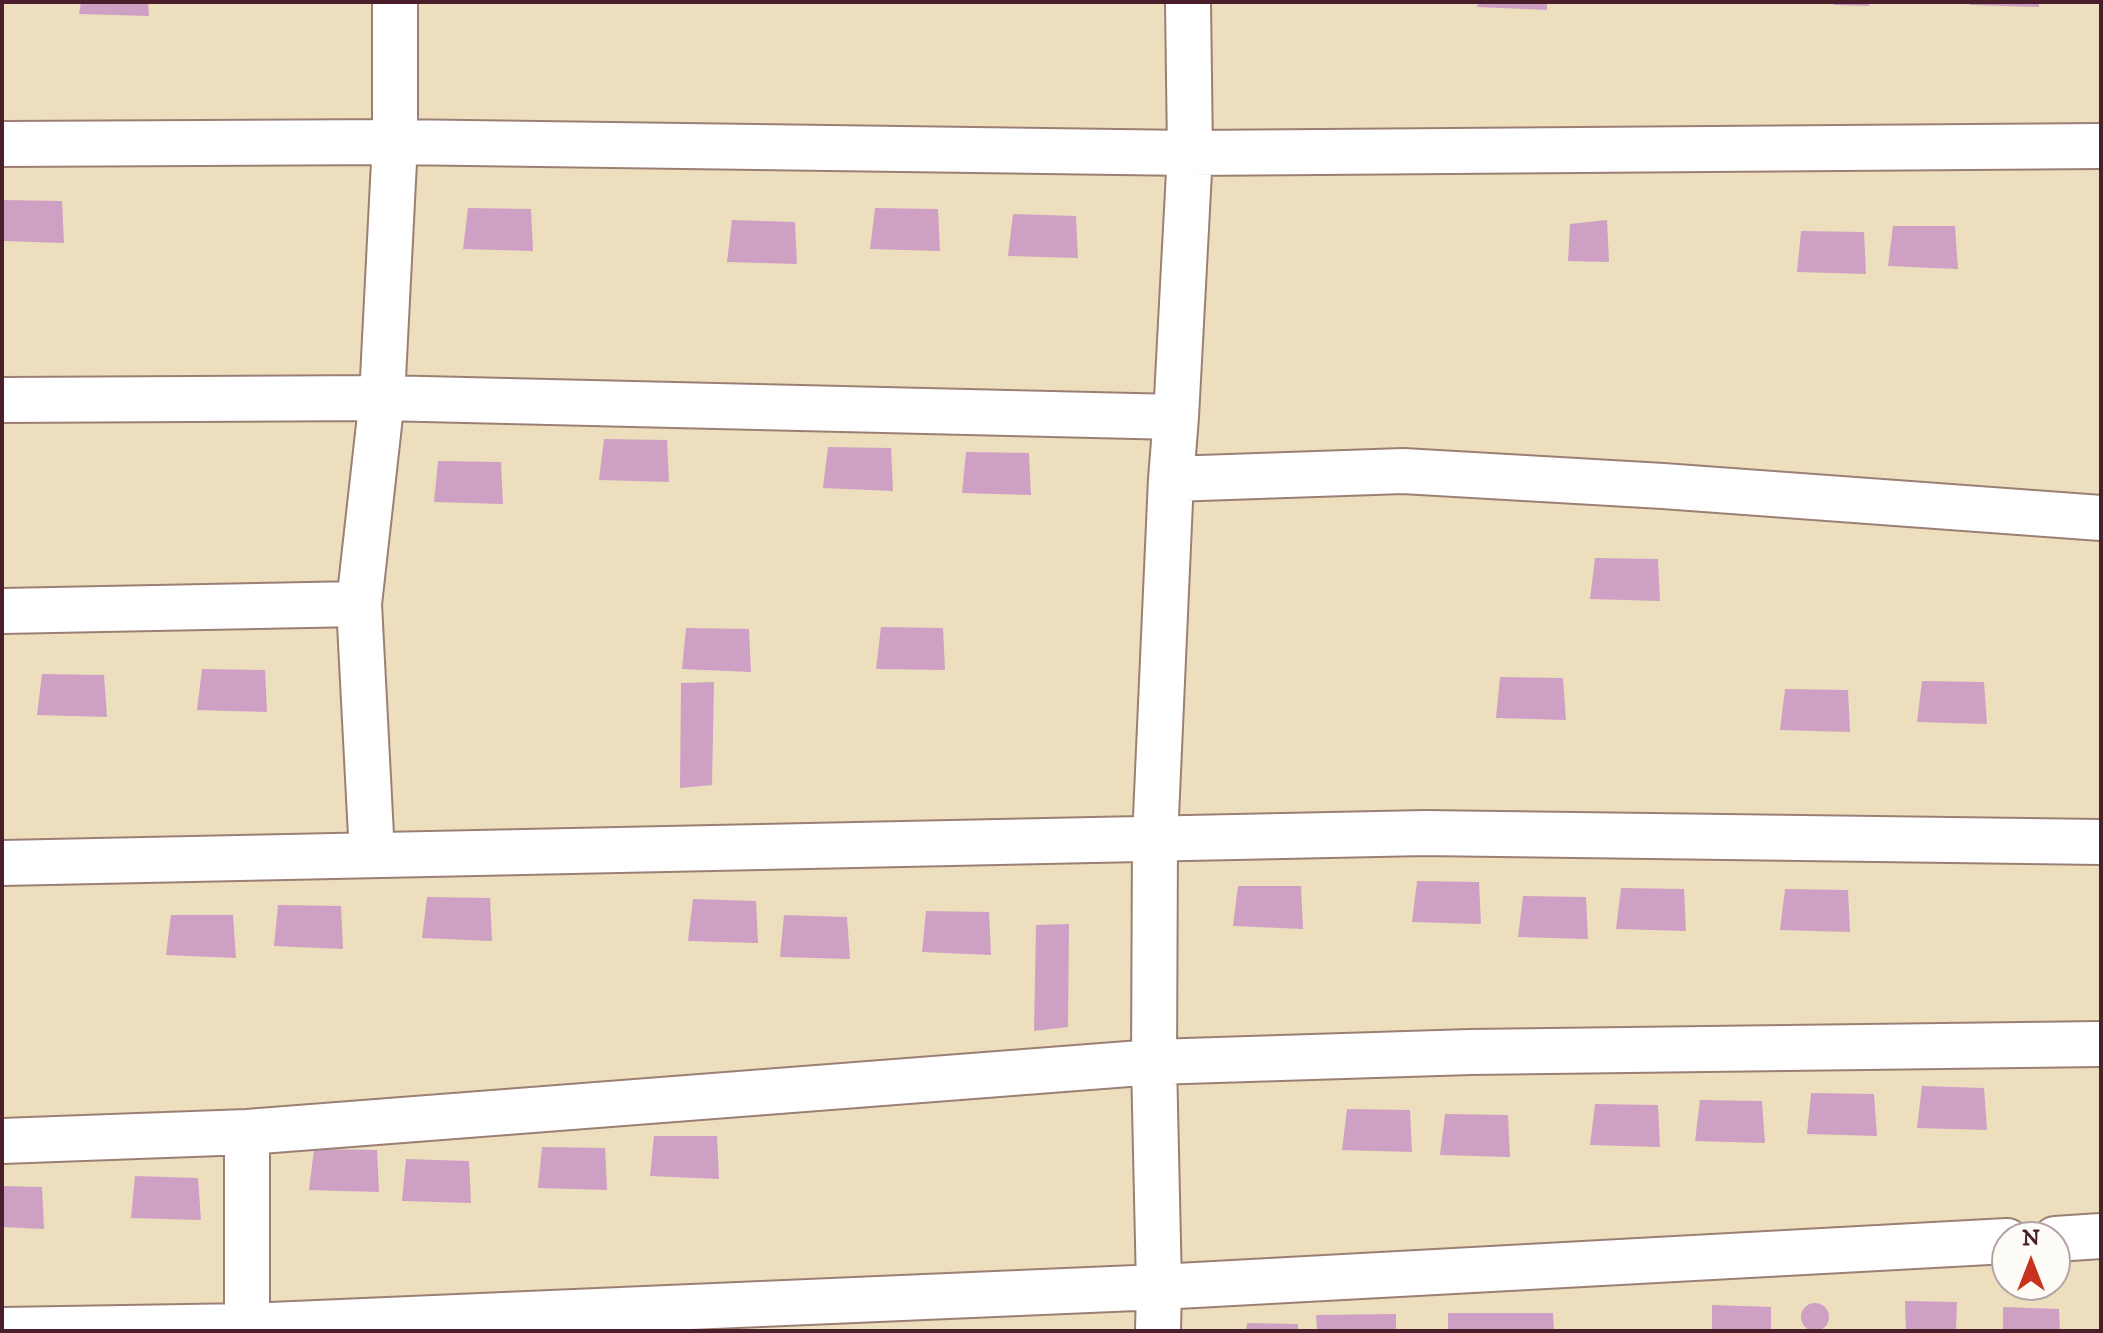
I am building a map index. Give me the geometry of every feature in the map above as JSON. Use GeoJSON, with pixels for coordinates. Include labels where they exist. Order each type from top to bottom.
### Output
{"type":"FeatureCollection","features":[{"type":"Feature","properties":{"kind":"street"},"geometry":{"type":"LineString","coordinates":[[372,855],[359,604],[382,398],[395,142],[395,2]]}},
{"type":"Feature","properties":{"kind":"street"},"geometry":{"type":"LineString","coordinates":[[1158,1331],[1155,839],[1190,153],[1188,2]]}},
{"type":"Feature","properties":{"kind":"street"},"geometry":{"type":"LineString","coordinates":[[2,144],[395,142],[1190,153],[2101,146]]}},
{"type":"Feature","properties":{"kind":"street"},"geometry":{"type":"LineString","coordinates":[[2,400],[382,398],[1176,417]]}},
{"type":"Feature","properties":{"kind":"street"},"geometry":{"type":"LineString","coordinates":[[1171,479],[1403,471],[1678,487],[2101,518]]}},
{"type":"Feature","properties":{"kind":"street"},"geometry":{"type":"LineString","coordinates":[[2,611],[359,604]]}},
{"type":"Feature","properties":{"kind":"street"},"geometry":{"type":"LineString","coordinates":[[2,863],[1425,833],[2101,842]]}},
{"type":"Feature","properties":{"kind":"street"},"geometry":{"type":"LineString","coordinates":[[2,1141],[247,1132],[1154,1062],[1470,1052],[2101,1044]]}},
{"type":"Feature","properties":{"kind":"street"},"geometry":{"type":"LineString","coordinates":[[247,1132],[247,1326]]}},
{"type":"Feature","properties":{"kind":"street"},"geometry":{"type":"LineString","coordinates":[[2071,1238],[2101,1236]]}},
{"type":"Feature","properties":{"kind":"street"},"geometry":{"type":"LineString","coordinates":[[2,1330],[247,1326],[1159,1287],[1991,1242]]}},
{"type":"Feature","properties":{"kind":"building"},"geometry":{"type":"Polygon","coordinates":[[[81,2],[148,2],[149,16],[79,14],[81,2]]]}},
{"type":"Feature","properties":{"kind":"building"},"geometry":{"type":"Polygon","coordinates":[[[1478,2],[1547,2],[1547,10],[1477,7],[1478,2]]]}},
{"type":"Feature","properties":{"kind":"building"},"geometry":{"type":"Polygon","coordinates":[[[1834,2],[1868,2],[1869,6],[1834,5],[1834,2]]]}},
{"type":"Feature","properties":{"kind":"building"},"geometry":{"type":"Polygon","coordinates":[[[1970,2],[2039,2],[2039,7],[1970,5],[1970,2]]]}},
{"type":"Feature","properties":{"kind":"building"},"geometry":{"type":"Polygon","coordinates":[[[2,200],[62,201],[64,243],[2,241],[2,200]]]}},
{"type":"Feature","properties":{"kind":"building"},"geometry":{"type":"Polygon","coordinates":[[[468,208],[531,209],[533,251],[463,249],[468,208]]]}},
{"type":"Feature","properties":{"kind":"building"},"geometry":{"type":"Polygon","coordinates":[[[875,208],[938,209],[940,251],[870,249],[875,208]]]}},
{"type":"Feature","properties":{"kind":"building"},"geometry":{"type":"Polygon","coordinates":[[[1013,214],[1076,216],[1078,258],[1008,256],[1013,214]]]}},
{"type":"Feature","properties":{"kind":"building"},"geometry":{"type":"Polygon","coordinates":[[[732,220],[795,222],[797,264],[727,262],[732,220]]]}},
{"type":"Feature","properties":{"kind":"building"},"geometry":{"type":"Polygon","coordinates":[[[1607,220],[1609,262],[1568,261],[1570,224],[1607,220]]]}},
{"type":"Feature","properties":{"kind":"building"},"geometry":{"type":"Polygon","coordinates":[[[1893,226],[1955,226],[1958,269],[1888,266],[1893,226]]]}},
{"type":"Feature","properties":{"kind":"building"},"geometry":{"type":"Polygon","coordinates":[[[1801,231],[1864,232],[1866,274],[1797,272],[1801,231]]]}},
{"type":"Feature","properties":{"kind":"building"},"geometry":{"type":"Polygon","coordinates":[[[604,439],[667,440],[669,482],[599,480],[604,439]]]}},
{"type":"Feature","properties":{"kind":"building"},"geometry":{"type":"Polygon","coordinates":[[[828,447],[891,448],[893,491],[823,488],[828,447]]]}},
{"type":"Feature","properties":{"kind":"building"},"geometry":{"type":"Polygon","coordinates":[[[966,452],[1029,453],[1031,495],[962,493],[966,452]]]}},
{"type":"Feature","properties":{"kind":"building"},"geometry":{"type":"Polygon","coordinates":[[[438,461],[501,462],[503,504],[434,502],[438,461]]]}},
{"type":"Feature","properties":{"kind":"building"},"geometry":{"type":"Polygon","coordinates":[[[1595,558],[1658,559],[1660,601],[1590,599],[1595,558]]]}},
{"type":"Feature","properties":{"kind":"building"},"geometry":{"type":"Polygon","coordinates":[[[881,627],[943,628],[945,670],[876,669],[881,627]]]}},
{"type":"Feature","properties":{"kind":"building"},"geometry":{"type":"Polygon","coordinates":[[[686,628],[749,629],[751,672],[682,669],[686,628]]]}},
{"type":"Feature","properties":{"kind":"building"},"geometry":{"type":"Polygon","coordinates":[[[202,669],[265,670],[267,712],[197,710],[202,669]]]}},
{"type":"Feature","properties":{"kind":"building"},"geometry":{"type":"Polygon","coordinates":[[[42,674],[104,675],[107,717],[37,715],[42,674]]]}},
{"type":"Feature","properties":{"kind":"building"},"geometry":{"type":"Polygon","coordinates":[[[1500,677],[1563,678],[1566,720],[1496,718],[1500,677]]]}},
{"type":"Feature","properties":{"kind":"building"},"geometry":{"type":"Polygon","coordinates":[[[1922,681],[1984,682],[1987,724],[1917,722],[1922,681]]]}},
{"type":"Feature","properties":{"kind":"building"},"geometry":{"type":"Polygon","coordinates":[[[714,682],[712,785],[680,788],[681,683],[714,682]]]}},
{"type":"Feature","properties":{"kind":"building"},"geometry":{"type":"Polygon","coordinates":[[[1785,689],[1848,690],[1850,732],[1780,730],[1785,689]]]}},
{"type":"Feature","properties":{"kind":"building"},"geometry":{"type":"Polygon","coordinates":[[[1417,881],[1479,882],[1481,924],[1412,922],[1417,881]]]}},
{"type":"Feature","properties":{"kind":"building"},"geometry":{"type":"Polygon","coordinates":[[[1238,886],[1301,886],[1303,929],[1233,926],[1238,886]]]}},
{"type":"Feature","properties":{"kind":"building"},"geometry":{"type":"Polygon","coordinates":[[[1621,888],[1684,889],[1686,931],[1616,929],[1621,888]]]}},
{"type":"Feature","properties":{"kind":"building"},"geometry":{"type":"Polygon","coordinates":[[[1785,889],[1848,890],[1850,932],[1780,930],[1785,889]]]}},
{"type":"Feature","properties":{"kind":"building"},"geometry":{"type":"Polygon","coordinates":[[[1523,896],[1586,897],[1588,939],[1518,937],[1523,896]]]}},
{"type":"Feature","properties":{"kind":"building"},"geometry":{"type":"Polygon","coordinates":[[[427,897],[490,898],[492,941],[422,938],[427,897]]]}},
{"type":"Feature","properties":{"kind":"building"},"geometry":{"type":"Polygon","coordinates":[[[693,899],[756,901],[758,943],[688,941],[693,899]]]}},
{"type":"Feature","properties":{"kind":"building"},"geometry":{"type":"Polygon","coordinates":[[[278,905],[341,906],[343,949],[274,946],[278,905]]]}},
{"type":"Feature","properties":{"kind":"building"},"geometry":{"type":"Polygon","coordinates":[[[926,911],[989,912],[991,955],[922,952],[926,911]]]}},
{"type":"Feature","properties":{"kind":"building"},"geometry":{"type":"Polygon","coordinates":[[[171,915],[233,915],[236,958],[166,955],[171,915]]]}},
{"type":"Feature","properties":{"kind":"building"},"geometry":{"type":"Polygon","coordinates":[[[784,915],[847,917],[850,959],[780,957],[784,915]]]}},
{"type":"Feature","properties":{"kind":"building"},"geometry":{"type":"Polygon","coordinates":[[[1069,924],[1068,1027],[1034,1031],[1036,925],[1069,924]]]}},
{"type":"Feature","properties":{"kind":"building"},"geometry":{"type":"Polygon","coordinates":[[[1922,1086],[1984,1088],[1987,1130],[1917,1128],[1922,1086]]]}},
{"type":"Feature","properties":{"kind":"building"},"geometry":{"type":"Polygon","coordinates":[[[1811,1093],[1874,1094],[1877,1136],[1807,1134],[1811,1093]]]}},
{"type":"Feature","properties":{"kind":"building"},"geometry":{"type":"Polygon","coordinates":[[[1700,1100],[1762,1101],[1765,1143],[1695,1141],[1700,1100]]]}},
{"type":"Feature","properties":{"kind":"building"},"geometry":{"type":"Polygon","coordinates":[[[1595,1104],[1658,1105],[1660,1147],[1590,1145],[1595,1104]]]}},
{"type":"Feature","properties":{"kind":"building"},"geometry":{"type":"Polygon","coordinates":[[[1347,1109],[1410,1110],[1412,1152],[1342,1150],[1347,1109]]]}},
{"type":"Feature","properties":{"kind":"building"},"geometry":{"type":"Polygon","coordinates":[[[1445,1114],[1508,1115],[1510,1157],[1440,1155],[1445,1114]]]}},
{"type":"Feature","properties":{"kind":"building"},"geometry":{"type":"Polygon","coordinates":[[[654,1136],[717,1136],[719,1179],[650,1176],[654,1136]]]}},
{"type":"Feature","properties":{"kind":"building"},"geometry":{"type":"Polygon","coordinates":[[[542,1147],[605,1148],[607,1190],[538,1188],[542,1147]]]}},
{"type":"Feature","properties":{"kind":"building"},"geometry":{"type":"Polygon","coordinates":[[[314,1149],[377,1150],[379,1192],[309,1190],[314,1149]]]}},
{"type":"Feature","properties":{"kind":"building"},"geometry":{"type":"Polygon","coordinates":[[[406,1159],[469,1161],[471,1203],[402,1201],[406,1159]]]}},
{"type":"Feature","properties":{"kind":"building"},"geometry":{"type":"Polygon","coordinates":[[[135,1176],[198,1178],[201,1220],[131,1218],[135,1176]]]}},
{"type":"Feature","properties":{"kind":"building"},"geometry":{"type":"Polygon","coordinates":[[[2,1186],[42,1187],[44,1229],[2,1227],[2,1186]]]}},
{"type":"Feature","properties":{"kind":"building"},"geometry":{"type":"Polygon","coordinates":[[[1905,1301],[1957,1302],[1956,1331],[1906,1331],[1905,1301]]]}},
{"type":"Feature","properties":{"kind":"building"},"geometry":{"type":"Polygon","coordinates":[[[1815,1303],[1825,1307],[1829,1317],[1825,1327],[1815,1331],[1805,1327],[1801,1317],[1805,1307],[1815,1303]]]}},
{"type":"Feature","properties":{"kind":"building"},"geometry":{"type":"Polygon","coordinates":[[[1712,1305],[1771,1307],[1771,1331],[1712,1331],[1712,1305]]]}},
{"type":"Feature","properties":{"kind":"building"},"geometry":{"type":"Polygon","coordinates":[[[2003,1307],[2059,1309],[2060,1331],[2003,1331],[2003,1307]]]}},
{"type":"Feature","properties":{"kind":"building"},"geometry":{"type":"Polygon","coordinates":[[[1448,1313],[1553,1313],[1554,1331],[1448,1331],[1448,1313]]]}},
{"type":"Feature","properties":{"kind":"building"},"geometry":{"type":"Polygon","coordinates":[[[1396,1314],[1396,1331],[1317,1331],[1316,1315],[1396,1314]]]}},
{"type":"Feature","properties":{"kind":"building"},"geometry":{"type":"Polygon","coordinates":[[[1247,1323],[1298,1324],[1298,1331],[1246,1331],[1247,1323]]]}}]}
